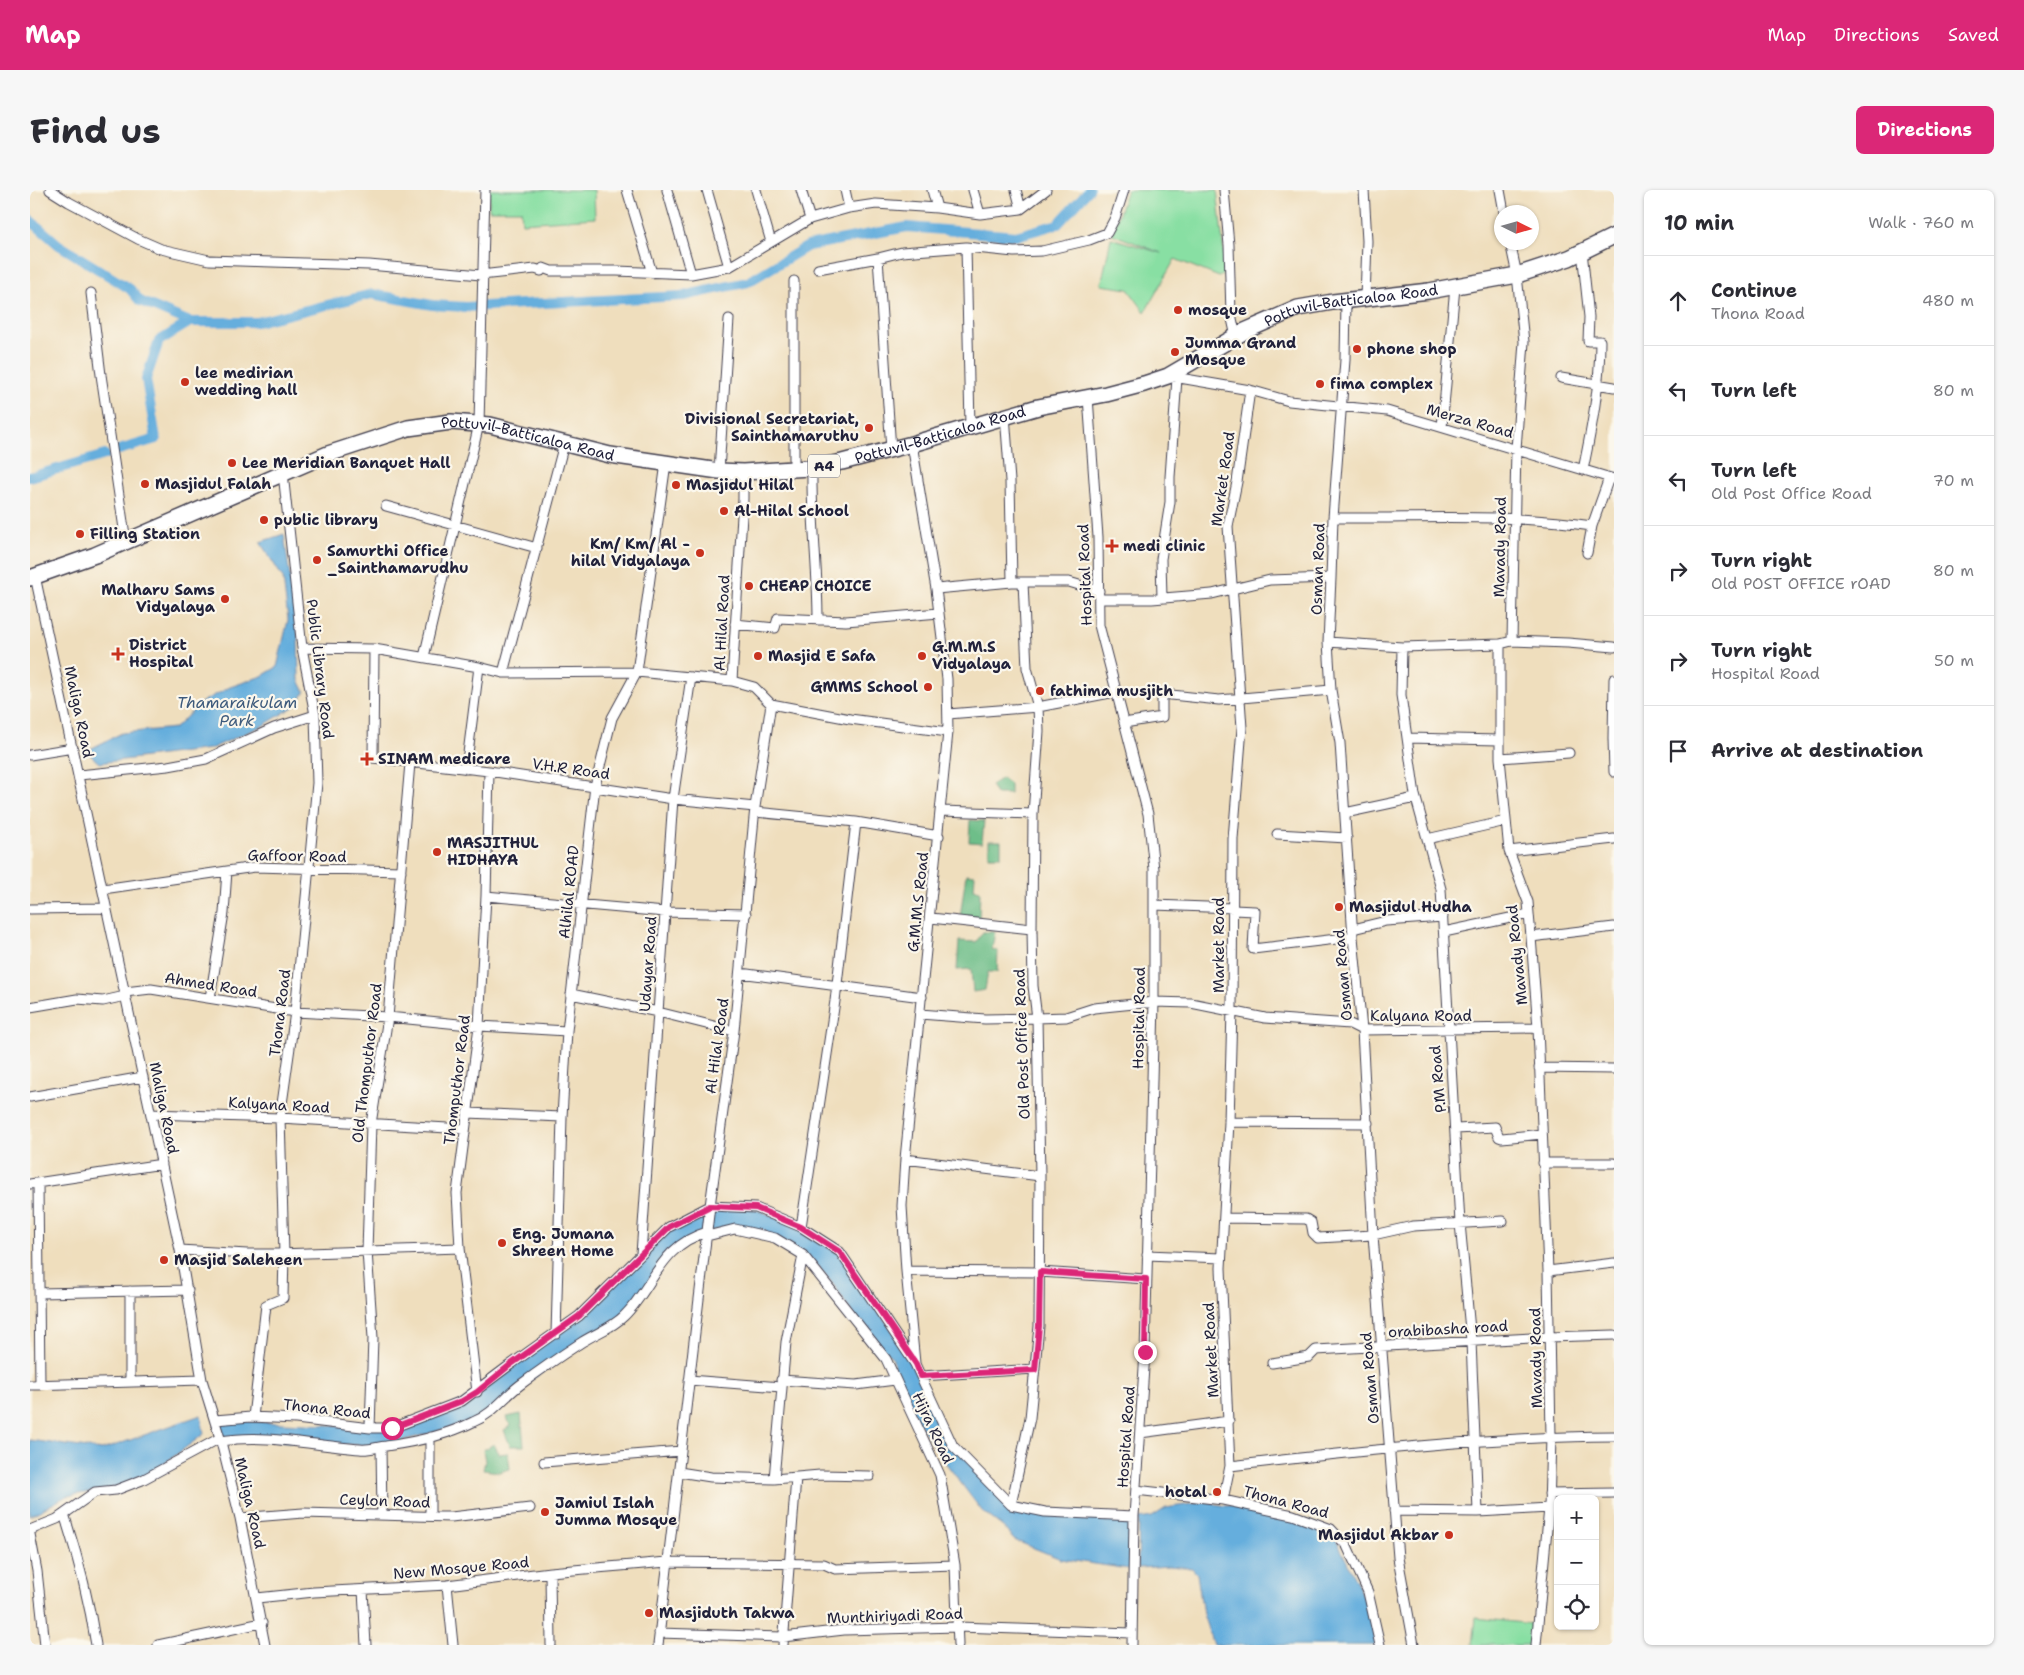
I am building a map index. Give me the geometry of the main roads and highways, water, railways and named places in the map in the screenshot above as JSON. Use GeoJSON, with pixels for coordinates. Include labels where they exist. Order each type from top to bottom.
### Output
{"type":"FeatureCollection","features":[{"type":"Feature","properties":{"kind":"highway","name":"Pottuvil-Batticaloa Road"},"geometry":{"type":"LineString","coordinates":[[33,577],[126,542],[328,454],[408,428],[451,422],[479,424],[610,455],[719,470],[743,472],[812,468],[891,450],[1005,415],[1173,377],[1236,337],[1270,319],[1298,308],[1455,287],[1517,275],[1569,258],[1614,236]]}},
{"type":"Feature","properties":{"kind":"water","name":"Thamaraikulam Park"},"geometry":{"type":"Polygon","coordinates":[[[284,534],[298,636],[299,680],[305,692],[295,706],[264,725],[210,749],[99,763],[86,751],[122,733],[175,728],[202,702],[230,687],[262,676],[277,667],[288,620],[283,578],[260,542],[284,534]]]}},
{"type":"Feature","properties":{"kind":"water"},"geometry":{"type":"Polygon","coordinates":[[[715,1207],[752,1208],[801,1227],[837,1250],[915,1364],[945,1437],[1012,1505],[1119,1516],[1129,1520],[1129,1569],[1061,1559],[1014,1540],[1003,1527],[982,1511],[933,1446],[895,1380],[893,1358],[867,1336],[833,1284],[814,1262],[775,1238],[725,1227],[694,1236],[660,1264],[632,1308],[474,1421],[383,1446],[222,1439],[215,1420],[394,1428],[463,1401],[559,1331],[669,1227],[715,1207]]]}},
{"type":"Feature","properties":{"kind":"water"},"geometry":{"type":"Polygon","coordinates":[[[201,1415],[204,1434],[142,1480],[109,1489],[67,1496],[30,1516],[30,1440],[102,1450],[201,1415]]]}},
{"type":"Feature","properties":{"kind":"water"},"geometry":{"type":"Polygon","coordinates":[[[1203,1502],[1227,1506],[1234,1505],[1272,1515],[1293,1515],[1331,1529],[1363,1595],[1377,1645],[1213,1645],[1203,1614],[1197,1574],[1192,1568],[1169,1566],[1138,1568],[1139,1519],[1152,1517],[1166,1508],[1203,1502]]]}},
{"type":"Feature","properties":{"kind":"waterway"},"geometry":{"type":"LineString","coordinates":[[30,220],[59,245],[130,289],[140,301],[190,322],[257,322],[372,294],[432,305],[466,307],[683,296],[748,282],[808,246],[907,227],[1016,236],[1058,224],[1089,190]]}},
{"type":"Feature","properties":{"kind":"waterway"},"geometry":{"type":"LineString","coordinates":[[119,450],[156,439],[146,379],[159,341],[190,322]]}},
{"type":"Feature","properties":{"kind":"waterway"},"geometry":{"type":"LineString","coordinates":[[30,477],[105,455]]}},
{"type":"Feature","properties":{"kind":"place","name":"mosque"},"geometry":{"type":"Point","coordinates":[1178,310]}},
{"type":"Feature","properties":{"kind":"place","name":"phone shop"},"geometry":{"type":"Point","coordinates":[1357,349]}},
{"type":"Feature","properties":{"kind":"place","name":"Jumma Grand Mosque"},"geometry":{"type":"Point","coordinates":[1175,352]}},
{"type":"Feature","properties":{"kind":"place","name":"lee medirian wedding hall"},"geometry":{"type":"Point","coordinates":[185,382]}},
{"type":"Feature","properties":{"kind":"place","name":"fima complex"},"geometry":{"type":"Point","coordinates":[1320,384]}},
{"type":"Feature","properties":{"kind":"place","name":"Divisional Secretariat, Sainthamaruthu"},"geometry":{"type":"Point","coordinates":[869,428]}},
{"type":"Feature","properties":{"kind":"place","name":"Lee Meridian Banquet Hall"},"geometry":{"type":"Point","coordinates":[232,463]}},
{"type":"Feature","properties":{"kind":"place","name":"Masjidul Falah"},"geometry":{"type":"Point","coordinates":[145,484]}},
{"type":"Feature","properties":{"kind":"place","name":"Masjidul Hilal"},"geometry":{"type":"Point","coordinates":[676,485]}},
{"type":"Feature","properties":{"kind":"place","name":"Al-Hilal School"},"geometry":{"type":"Point","coordinates":[724,511]}},
{"type":"Feature","properties":{"kind":"place","name":"public library"},"geometry":{"type":"Point","coordinates":[264,520]}},
{"type":"Feature","properties":{"kind":"place","name":"Filling Station"},"geometry":{"type":"Point","coordinates":[80,534]}},
{"type":"Feature","properties":{"kind":"place","name":"medi clinic"},"geometry":{"type":"Point","coordinates":[1112,546]}},
{"type":"Feature","properties":{"kind":"place","name":"Km/ Km/ Al - hilal Vidyalaya"},"geometry":{"type":"Point","coordinates":[700,553]}},
{"type":"Feature","properties":{"kind":"place","name":"Samurthi Office _Sainthamarudhu"},"geometry":{"type":"Point","coordinates":[317,560]}},
{"type":"Feature","properties":{"kind":"place","name":"CHEAP CHOICE"},"geometry":{"type":"Point","coordinates":[749,586]}},
{"type":"Feature","properties":{"kind":"place","name":"Malharu Sams Vidyalaya"},"geometry":{"type":"Point","coordinates":[225,599]}},
{"type":"Feature","properties":{"kind":"place","name":"District Hospital"},"geometry":{"type":"Point","coordinates":[118,654]}},
{"type":"Feature","properties":{"kind":"place","name":"Masjid E Safa"},"geometry":{"type":"Point","coordinates":[758,656]}},
{"type":"Feature","properties":{"kind":"place","name":"G.M.M.S Vidyalaya"},"geometry":{"type":"Point","coordinates":[922,656]}},
{"type":"Feature","properties":{"kind":"place","name":"GMMS School"},"geometry":{"type":"Point","coordinates":[928,687]}},
{"type":"Feature","properties":{"kind":"place","name":"fathima musjith"},"geometry":{"type":"Point","coordinates":[1040,691]}},
{"type":"Feature","properties":{"kind":"place","name":"SINAM medicare"},"geometry":{"type":"Point","coordinates":[367,759]}},
{"type":"Feature","properties":{"kind":"place","name":"MASJITHUL HIDHAYA"},"geometry":{"type":"Point","coordinates":[437,852]}},
{"type":"Feature","properties":{"kind":"place","name":"Masjidul Hudha"},"geometry":{"type":"Point","coordinates":[1339,907]}},
{"type":"Feature","properties":{"kind":"place","name":"Eng. Jumana Shreen Home"},"geometry":{"type":"Point","coordinates":[502,1243]}},
{"type":"Feature","properties":{"kind":"place","name":"Masjid Saleheen"},"geometry":{"type":"Point","coordinates":[164,1260]}},
{"type":"Feature","properties":{"kind":"place","name":"hotal"},"geometry":{"type":"Point","coordinates":[1217,1492]}},
{"type":"Feature","properties":{"kind":"place","name":"Jamiul Islah Jumma Mosque"},"geometry":{"type":"Point","coordinates":[545,1512]}},
{"type":"Feature","properties":{"kind":"place","name":"Masjidul Akbar"},"geometry":{"type":"Point","coordinates":[1449,1535]}},
{"type":"Feature","properties":{"kind":"place","name":"Masjiduth Takwa"},"geometry":{"type":"Point","coordinates":[649,1613]}}]}
